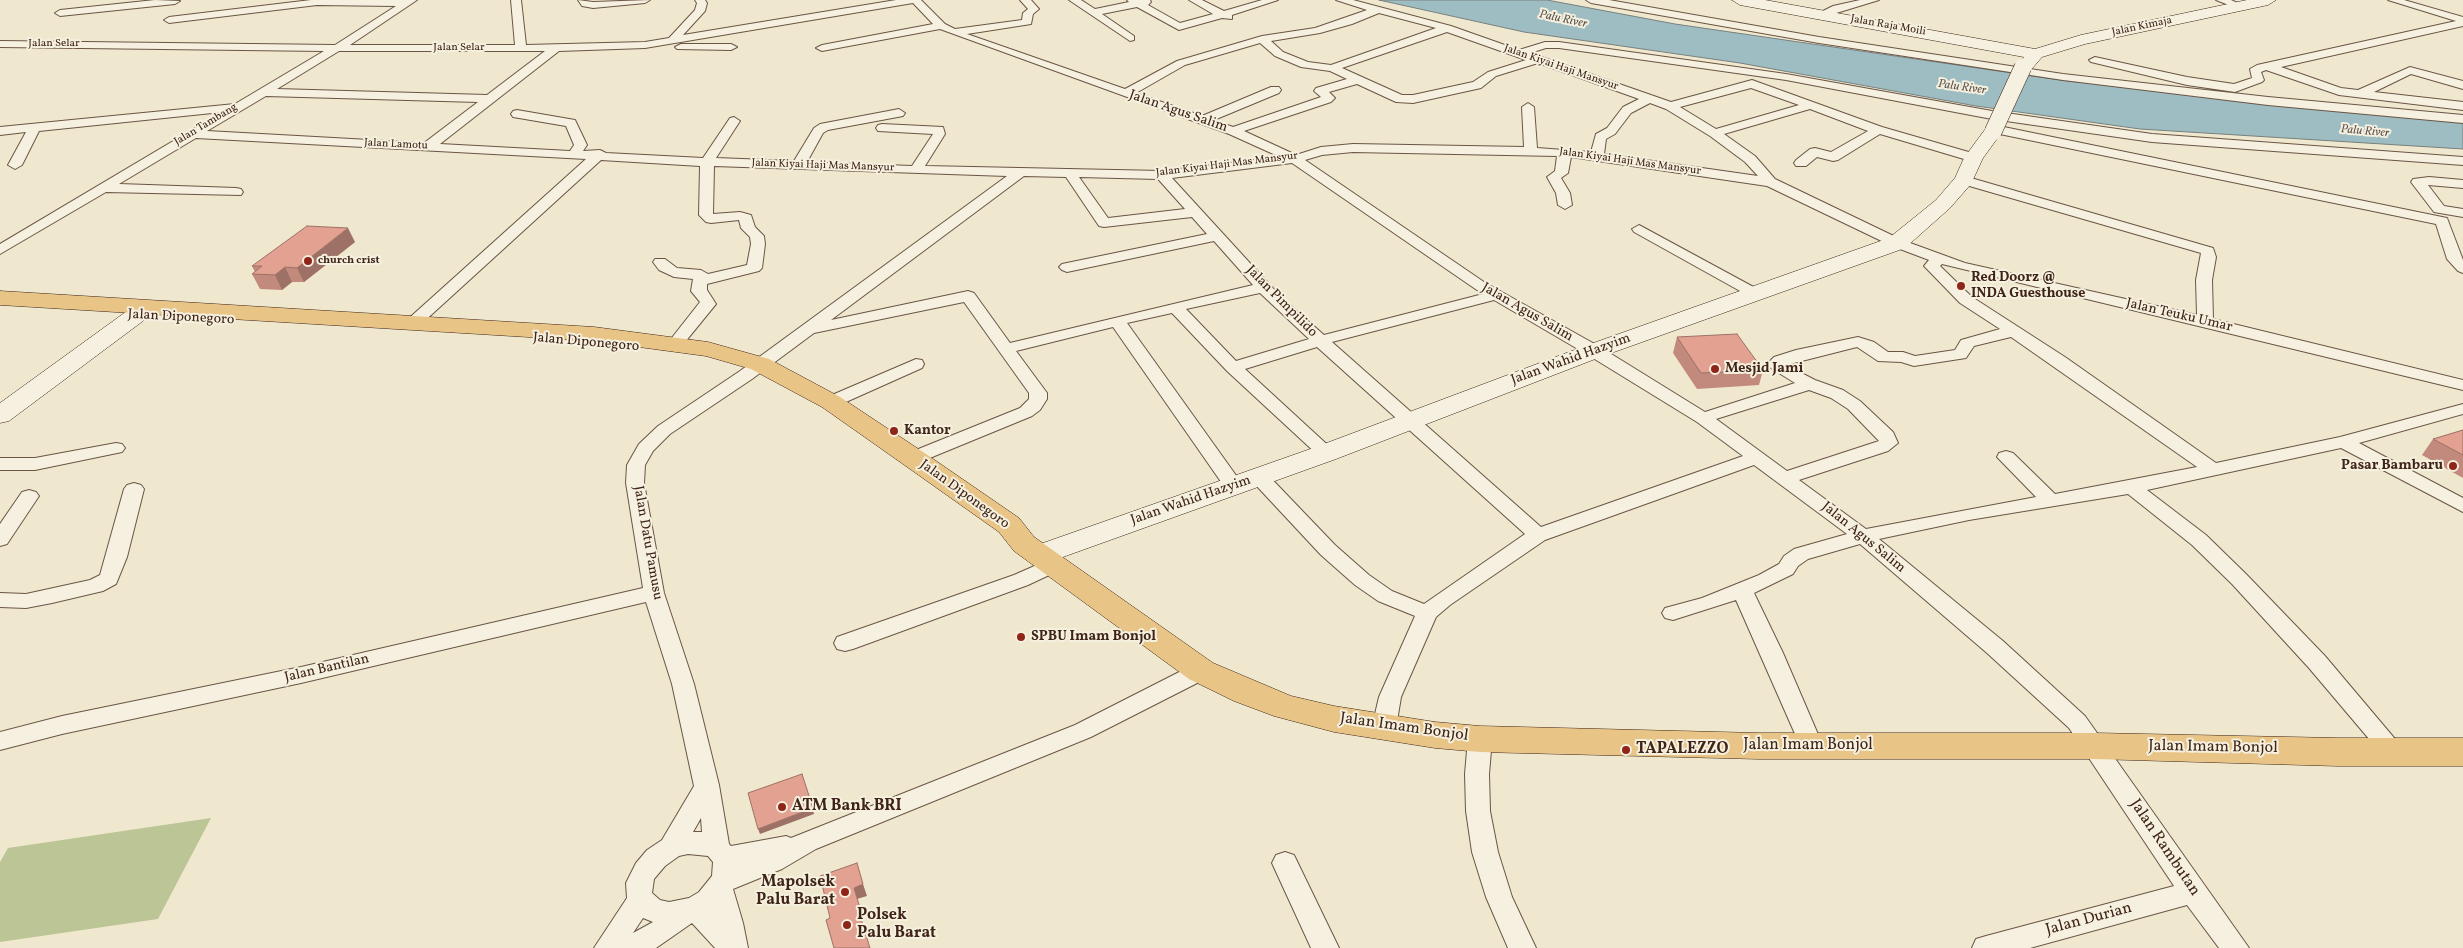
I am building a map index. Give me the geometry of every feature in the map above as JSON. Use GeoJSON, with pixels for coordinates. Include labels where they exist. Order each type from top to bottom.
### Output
{"type":"FeatureCollection","features":[{"type":"Feature","properties":{"kind":"highway","name":"Jalan Diponegoro"},"geometry":{"type":"LineString","coordinates":[[0,298],[594,334],[708,349],[831,402],[1009,526],[1039,554]]}},
{"type":"Feature","properties":{"kind":"highway","name":"Jalan Diponegoro"},"geometry":{"type":"LineString","coordinates":[[0,309],[408,330],[636,347],[753,369],[992,533],[1039,554]]}},
{"type":"Feature","properties":{"kind":"highway","name":"Jalan Imam Bonjol"},"geometry":{"type":"LineString","coordinates":[[1039,554],[1201,671],[1246,692],[1286,707],[1334,719],[1384,727],[1480,739],[1810,746],[2095,746],[2463,752]]}},
{"type":"Feature","properties":{"kind":"street"},"geometry":{"type":"LineString","coordinates":[[60,13],[175,0],[166,33]]}},
{"type":"Feature","properties":{"kind":"street"},"geometry":{"type":"LineString","coordinates":[[240,12],[242,0]]}},
{"type":"Feature","properties":{"kind":"street"},"geometry":{"type":"LineString","coordinates":[[516,0],[521,48]]}},
{"type":"Feature","properties":{"kind":"street"},"geometry":{"type":"LineString","coordinates":[[583,0],[586,4],[593,5],[645,0]]}},
{"type":"Feature","properties":{"kind":"street"},"geometry":{"type":"LineString","coordinates":[[674,39],[700,12],[702,3],[700,0]]}},
{"type":"Feature","properties":{"kind":"street"},"geometry":{"type":"LineString","coordinates":[[915,0],[948,29]]}},
{"type":"Feature","properties":{"kind":"street","name":"Jalan Selar"},"geometry":{"type":"LineString","coordinates":[[0,44],[166,33],[337,48],[556,48],[645,44],[915,0]]}},
{"type":"Feature","properties":{"kind":"street"},"geometry":{"type":"LineString","coordinates":[[822,48],[948,29],[1027,22],[1028,13],[1034,9],[1025,0]]}},
{"type":"Feature","properties":{"kind":"street"},"geometry":{"type":"LineString","coordinates":[[1074,0],[1130,38]]}},
{"type":"Feature","properties":{"kind":"street"},"geometry":{"type":"LineString","coordinates":[[1094,13],[1136,2],[1157,0]]}},
{"type":"Feature","properties":{"kind":"street"},"geometry":{"type":"LineString","coordinates":[[1194,0],[1223,15],[1241,18],[1265,12],[1265,10],[1256,5],[1273,0]]}},
{"type":"Feature","properties":{"kind":"street","name":"Jalan Kiyai Haji Mansyur"},"geometry":{"type":"LineString","coordinates":[[1341,0],[1447,28],[1670,106],[1714,133],[1750,159],[1770,182]]}},
{"type":"Feature","properties":{"kind":"street"},"geometry":{"type":"LineString","coordinates":[[1591,0],[1811,39],[2063,77],[2268,101],[2463,119]]}},
{"type":"Feature","properties":{"kind":"street","name":"Jalan Raja Moili"},"geometry":{"type":"LineString","coordinates":[[1740,0],[2036,54]]}},
{"type":"Feature","properties":{"kind":"street"},"geometry":{"type":"LineString","coordinates":[[1820,15],[1837,8],[1874,0]]}},
{"type":"Feature","properties":{"kind":"street"},"geometry":{"type":"LineString","coordinates":[[2221,0],[2239,6]]}},
{"type":"Feature","properties":{"kind":"street","name":"Jalan Kimaja"},"geometry":{"type":"LineString","coordinates":[[2023,67],[2036,54],[2081,40],[2268,0]]}},
{"type":"Feature","properties":{"kind":"street"},"geometry":{"type":"LineString","coordinates":[[2392,0],[2463,20]]}},
{"type":"Feature","properties":{"kind":"street"},"geometry":{"type":"LineString","coordinates":[[166,33],[240,12],[316,1],[410,2]]}},
{"type":"Feature","properties":{"kind":"street","name":"Jalan Tambang"},"geometry":{"type":"LineString","coordinates":[[0,250],[337,48],[410,2]]}},
{"type":"Feature","properties":{"kind":"street"},"geometry":{"type":"LineString","coordinates":[[1136,2],[1177,27],[1223,15]]}},
{"type":"Feature","properties":{"kind":"street"},"geometry":{"type":"LineString","coordinates":[[1125,94],[1181,63],[1262,39],[1316,31],[1348,22],[1377,10]]}},
{"type":"Feature","properties":{"kind":"street"},"geometry":{"type":"LineString","coordinates":[[745,16],[757,26]]}},
{"type":"Feature","properties":{"kind":"street"},"geometry":{"type":"LineString","coordinates":[[2095,60],[2187,81],[2232,88],[2257,81],[2259,79],[2256,76],[2256,69],[2463,23]]}},
{"type":"Feature","properties":{"kind":"street"},"geometry":{"type":"LineString","coordinates":[[1262,39],[1274,51],[1305,65],[1332,68],[1447,28]]}},
{"type":"Feature","properties":{"kind":"street","name":"Jalan Agus Salim"},"geometry":{"type":"LineString","coordinates":[[948,29],[1125,94],[1233,131],[1295,159],[1496,296],[1594,351],[1703,418],[1863,536],[2002,653],[2077,722],[2095,746]]}},
{"type":"Feature","properties":{"kind":"street"},"geometry":{"type":"LineString","coordinates":[[645,44],[732,47]]}},
{"type":"Feature","properties":{"kind":"street"},"geometry":{"type":"LineString","coordinates":[[1520,53],[1550,44],[1786,77],[1982,113],[2152,138],[2463,161]]}},
{"type":"Feature","properties":{"kind":"street"},"geometry":{"type":"LineString","coordinates":[[427,147],[556,48]]}},
{"type":"Feature","properties":{"kind":"street"},"geometry":{"type":"LineString","coordinates":[[1332,68],[1400,99],[1413,99],[1477,85],[1492,74],[1538,60]]}},
{"type":"Feature","properties":{"kind":"street"},"geometry":{"type":"LineString","coordinates":[[2268,66],[2324,86],[2358,94],[2463,106]]}},
{"type":"Feature","properties":{"kind":"street","name":"Jalan Wahid Hazyim"},"geometry":{"type":"LineString","coordinates":[[1039,554],[1326,453],[1408,420],[1594,351],[1898,243],[1942,204],[1964,180],[1974,158],[1994,130],[2023,67]]}},
{"type":"Feature","properties":{"kind":"street"},"geometry":{"type":"LineString","coordinates":[[2358,94],[2410,70],[2463,85]]}},
{"type":"Feature","properties":{"kind":"street"},"geometry":{"type":"LineString","coordinates":[[1233,131],[1327,99],[1329,98],[1320,91],[1356,80]]}},
{"type":"Feature","properties":{"kind":"street"},"geometry":{"type":"LineString","coordinates":[[1670,106],[1748,84],[1878,130],[1974,158]]}},
{"type":"Feature","properties":{"kind":"street"},"geometry":{"type":"LineString","coordinates":[[1201,121],[1275,90]]}},
{"type":"Feature","properties":{"kind":"street"},"geometry":{"type":"LineString","coordinates":[[262,92],[490,98]]}},
{"type":"Feature","properties":{"kind":"street"},"geometry":{"type":"LineString","coordinates":[[1597,156],[1600,137],[1611,131],[1626,110],[1650,98]]}},
{"type":"Feature","properties":{"kind":"street"},"geometry":{"type":"LineString","coordinates":[[0,131],[239,106]]}},
{"type":"Feature","properties":{"kind":"street"},"geometry":{"type":"LineString","coordinates":[[1714,133],[1809,106]]}},
{"type":"Feature","properties":{"kind":"street"},"geometry":{"type":"LineString","coordinates":[[1528,107],[1528,141],[1535,150]]}},
{"type":"Feature","properties":{"kind":"street"},"geometry":{"type":"LineString","coordinates":[[799,164],[818,132],[824,127],[899,112]]}},
{"type":"Feature","properties":{"kind":"street"},"geometry":{"type":"LineString","coordinates":[[517,114],[571,123],[581,145],[574,154]]}},
{"type":"Feature","properties":{"kind":"street"},"geometry":{"type":"LineString","coordinates":[[700,281],[754,268],[758,244],[757,236],[752,234],[743,217],[711,218],[706,215],[707,162],[734,121]]}},
{"type":"Feature","properties":{"kind":"street"},"geometry":{"type":"LineString","coordinates":[[15,165],[35,127]]}},
{"type":"Feature","properties":{"kind":"street"},"geometry":{"type":"LineString","coordinates":[[882,128],[939,130],[939,134],[916,170]]}},
{"type":"Feature","properties":{"kind":"street"},"geometry":{"type":"LineString","coordinates":[[1801,163],[1815,152],[1833,157],[1878,130]]}},
{"type":"Feature","properties":{"kind":"street"},"geometry":{"type":"LineString","coordinates":[[1994,130],[2441,215],[2463,213]]}},
{"type":"Feature","properties":{"kind":"street","name":"Jalan Lamotu"},"geometry":{"type":"LineString","coordinates":[[192,134],[600,154]]}},
{"type":"Feature","properties":{"kind":"street","name":"Jalan Kiyai Haji Mas Mansyur"},"geometry":{"type":"LineString","coordinates":[[600,154],[707,162],[799,164],[916,170],[1162,175],[1295,159],[1321,151],[1353,148],[1535,150],[1597,156],[1770,182],[1898,243]]}},
{"type":"Feature","properties":{"kind":"street"},"geometry":{"type":"LineString","coordinates":[[1562,152],[1564,164],[1561,173],[1554,177],[1563,193],[1565,205]]}},
{"type":"Feature","properties":{"kind":"street"},"geometry":{"type":"LineString","coordinates":[[413,323],[600,154]]}},
{"type":"Feature","properties":{"kind":"street","name":"Jalan Datu Pamusu"},"geometry":{"type":"LineString","coordinates":[[733,948],[722,869],[707,785],[683,684],[654,593],[635,483],[636,465],[645,448],[664,430],[809,329],[1020,173]]}},
{"type":"Feature","properties":{"kind":"street"},"geometry":{"type":"LineString","coordinates":[[1070,173],[1088,203],[1104,223],[1196,212]]}},
{"type":"Feature","properties":{"kind":"street","name":"Jalan Pimpilido"},"geometry":{"type":"LineString","coordinates":[[1162,175],[1264,287],[1319,340],[1538,535]]}},
{"type":"Feature","properties":{"kind":"street"},"geometry":{"type":"LineString","coordinates":[[1964,180],[2208,251],[2204,280],[2205,322]]}},
{"type":"Feature","properties":{"kind":"street"},"geometry":{"type":"LineString","coordinates":[[2463,184],[2418,182],[2441,215],[2454,259],[2463,268]]}},
{"type":"Feature","properties":{"kind":"street"},"geometry":{"type":"LineString","coordinates":[[101,188],[236,192]]}},
{"type":"Feature","properties":{"kind":"street"},"geometry":{"type":"LineString","coordinates":[[1639,229],[1754,293]]}},
{"type":"Feature","properties":{"kind":"street"},"geometry":{"type":"LineString","coordinates":[[1067,267],[1217,236]]}},
{"type":"Feature","properties":{"kind":"street","name":"Jalan Teuku Umar"},"geometry":{"type":"LineString","coordinates":[[1898,243],[1939,258],[2017,279],[2205,322],[2463,385]]}},
{"type":"Feature","properties":{"kind":"street"},"geometry":{"type":"LineString","coordinates":[[1939,258],[1932,266],[1966,300],[2059,361],[2212,470]]}},
{"type":"Feature","properties":{"kind":"street"},"geometry":{"type":"LineString","coordinates":[[660,262],[664,267],[674,272],[700,275],[699,291],[708,301],[708,304],[675,344]]}},
{"type":"Feature","properties":{"kind":"street"},"geometry":{"type":"LineString","coordinates":[[1006,349],[1264,287]]}},
{"type":"Feature","properties":{"kind":"street"},"geometry":{"type":"LineString","coordinates":[[809,329],[968,296],[1038,393],[1038,400],[1026,412],[914,458]]}},
{"type":"Feature","properties":{"kind":"street"},"geometry":{"type":"LineString","coordinates":[[1233,366],[1319,340],[1496,296]]}},
{"type":"Feature","properties":{"kind":"street"},"geometry":{"type":"LineString","coordinates":[[1175,307],[1233,366],[1326,453]]}},
{"type":"Feature","properties":{"kind":"street"},"geometry":{"type":"LineString","coordinates":[[0,415],[135,316]]}},
{"type":"Feature","properties":{"kind":"street"},"geometry":{"type":"LineString","coordinates":[[1117,321],[1233,485]]}},
{"type":"Feature","properties":{"kind":"street"},"geometry":{"type":"LineString","coordinates":[[1784,478],[1882,447],[1889,443],[1887,436],[1854,405],[1837,394],[1810,384],[1774,366],[1796,356],[1858,342],[1868,345],[1884,358],[1903,357],[1914,361],[1960,354],[1967,343],[2013,331]]}},
{"type":"Feature","properties":{"kind":"street"},"geometry":{"type":"LineString","coordinates":[[831,402],[916,364]]}},
{"type":"Feature","properties":{"kind":"street"},"geometry":{"type":"LineString","coordinates":[[1703,418],[1810,384]]}},
{"type":"Feature","properties":{"kind":"street"},"geometry":{"type":"LineString","coordinates":[[1673,613],[1710,603],[1742,590],[1779,573],[1795,557],[1863,536],[1969,514],[2132,487],[2343,442],[2463,409]]}},
{"type":"Feature","properties":{"kind":"street"},"geometry":{"type":"LineString","coordinates":[[2343,442],[2463,506]]}},
{"type":"Feature","properties":{"kind":"street"},"geometry":{"type":"LineString","coordinates":[[0,464],[35,464],[116,448]]}},
{"type":"Feature","properties":{"kind":"street"},"geometry":{"type":"LineString","coordinates":[[2006,457],[2051,501]]}},
{"type":"Feature","properties":{"kind":"street"},"geometry":{"type":"LineString","coordinates":[[1384,727],[1390,697],[1426,613],[1538,535],[1756,458]]}},
{"type":"Feature","properties":{"kind":"street"},"geometry":{"type":"LineString","coordinates":[[1259,477],[1328,550],[1362,580],[1386,596],[1426,613]]}},
{"type":"Feature","properties":{"kind":"street"},"geometry":{"type":"LineString","coordinates":[[2132,487],[2199,540],[2239,579],[2317,662],[2394,752]]}},
{"type":"Feature","properties":{"kind":"street"},"geometry":{"type":"LineString","coordinates":[[0,600],[26,601],[52,596],[96,586],[109,579],[117,557],[134,489]]}},
{"type":"Feature","properties":{"kind":"street"},"geometry":{"type":"LineString","coordinates":[[0,539],[29,496]]}},
{"type":"Feature","properties":{"kind":"street"},"geometry":{"type":"LineString","coordinates":[[845,643],[1021,580],[1039,554]]}},
{"type":"Feature","properties":{"kind":"street"},"geometry":{"type":"LineString","coordinates":[[1742,590],[1772,653],[1810,746]]}},
{"type":"Feature","properties":{"kind":"street","name":"Jalan Bantilan"},"geometry":{"type":"LineString","coordinates":[[0,740],[62,725],[310,673],[654,593]]}},
{"type":"Feature","properties":{"kind":"street"},"geometry":{"type":"LineString","coordinates":[[722,869],[773,861],[806,842],[1083,731],[1201,671]]}},
{"type":"Feature","properties":{"kind":"street"},"geometry":{"type":"LineString","coordinates":[[1480,739],[1477,774],[1478,811],[1485,852],[1499,897],[1522,948]]}},
{"type":"Feature","properties":{"kind":"street","name":"Jalan Rambutan"},"geometry":{"type":"LineString","coordinates":[[2095,746],[2193,892],[2236,948]]}},
{"type":"Feature","properties":{"kind":"street"},"geometry":{"type":"LineString","coordinates":[[671,848],[707,785]]}},
{"type":"Feature","properties":{"kind":"street"},"geometry":{"type":"LineString","coordinates":[[692,909],[669,914],[652,910],[641,899],[639,883],[645,871],[656,858],[671,848],[688,843],[704,843],[722,869]]}},
{"type":"Feature","properties":{"kind":"street"},"geometry":{"type":"LineString","coordinates":[[1285,863],[1325,948]]}},
{"type":"Feature","properties":{"kind":"street"},"geometry":{"type":"LineString","coordinates":[[631,948],[665,929],[708,900],[722,869]]}},
{"type":"Feature","properties":{"kind":"street","name":"Jalan Durian"},"geometry":{"type":"LineString","coordinates":[[1986,948],[2193,892]]}},
{"type":"Feature","properties":{"kind":"street"},"geometry":{"type":"LineString","coordinates":[[608,948],[641,899]]}},
{"type":"Feature","properties":{"kind":"street"},"geometry":{"type":"LineString","coordinates":[[692,909],[733,948]]}},
{"type":"Feature","properties":{"kind":"green space"},"geometry":{"type":"Polygon","coordinates":[[[211,818],[158,919],[0,942],[0,862],[8,848],[211,818]]]}},
{"type":"Feature","properties":{"kind":"water","name":"Palu River"},"geometry":{"type":"Polygon","coordinates":[[[1379,0],[1547,0],[1675,24],[2067,81],[2463,119],[2463,149],[2140,129],[1976,106],[1740,63],[1524,32],[1379,0]]]}},
{"type":"Feature","properties":{"kind":"building"},"geometry":{"type":"Polygon","coordinates":[[[307,226],[348,228],[297,268],[285,267],[275,275],[252,274],[262,266],[252,266],[307,226]]]}},
{"type":"Feature","properties":{"kind":"building"},"geometry":{"type":"Polygon","coordinates":[[[1737,334],[1763,370],[1701,373],[1677,337],[1737,334]]]}},
{"type":"Feature","properties":{"kind":"building"},"geometry":{"type":"Polygon","coordinates":[[[2463,430],[2463,455],[2433,439],[2463,430]]]}},
{"type":"Feature","properties":{"kind":"building","name":"ATM Bank BRI"},"geometry":{"type":"Polygon","coordinates":[[[802,774],[813,808],[758,829],[748,793],[802,774]]]}},
{"type":"Feature","properties":{"kind":"building"},"geometry":{"type":"Polygon","coordinates":[[[857,863],[863,884],[854,888],[860,908],[858,909],[870,948],[834,948],[826,920],[830,918],[820,876],[857,863]]]}},
{"type":"Feature","properties":{"kind":"place","name":"church crist"},"geometry":{"type":"Point","coordinates":[308,261]}},
{"type":"Feature","properties":{"kind":"place","name":"Red Doorz @ INDA Guesthouse"},"geometry":{"type":"Point","coordinates":[1961,286]}},
{"type":"Feature","properties":{"kind":"place","name":"Mesjid Jami"},"geometry":{"type":"Point","coordinates":[1715,369]}},
{"type":"Feature","properties":{"kind":"place","name":"Kantor"},"geometry":{"type":"Point","coordinates":[894,431]}},
{"type":"Feature","properties":{"kind":"place","name":"Pasar Bambaru"},"geometry":{"type":"Point","coordinates":[2453,466]}},
{"type":"Feature","properties":{"kind":"place","name":"SPBU Imam Bonjol"},"geometry":{"type":"Point","coordinates":[1021,637]}},
{"type":"Feature","properties":{"kind":"place","name":"TAPALEZZO"},"geometry":{"type":"Point","coordinates":[1626,750]}},
{"type":"Feature","properties":{"kind":"place","name":"ATM Bank BRI"},"geometry":{"type":"Point","coordinates":[782,807]}},
{"type":"Feature","properties":{"kind":"place","name":"Mapolsek Palu Barat"},"geometry":{"type":"Point","coordinates":[845,892]}},
{"type":"Feature","properties":{"kind":"place","name":"Polsek Palu Barat"},"geometry":{"type":"Point","coordinates":[847,925]}}]}
